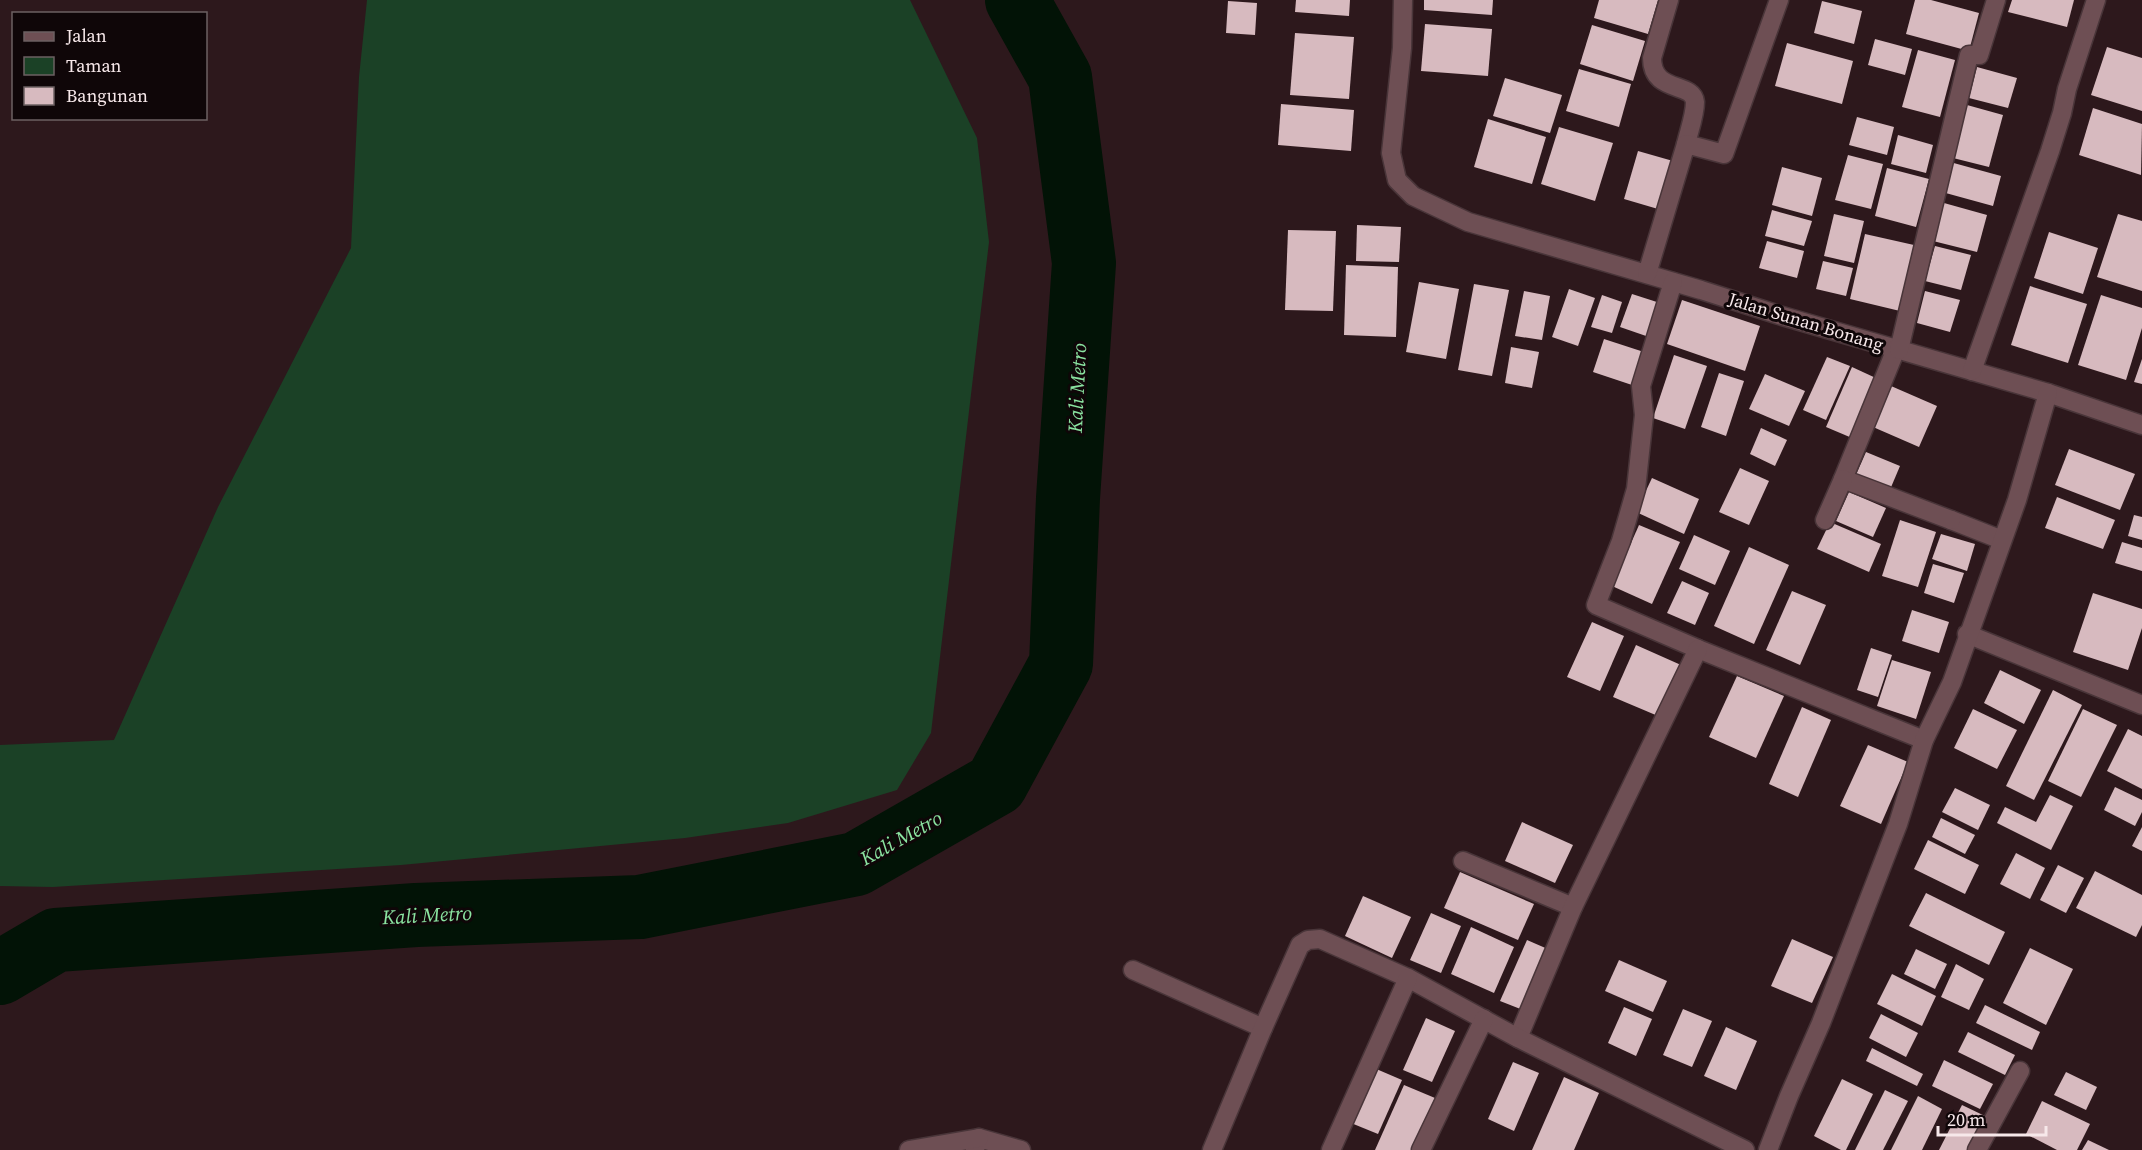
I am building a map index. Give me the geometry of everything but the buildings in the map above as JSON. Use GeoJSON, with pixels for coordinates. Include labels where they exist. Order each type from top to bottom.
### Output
{"type":"FeatureCollection","features":[{"type":"Feature","properties":{"kind":"street","name":"Jalan Sunan Bonang"},"geometry":{"type":"LineString","coordinates":[[1403,0],[1402,48],[1391,153],[1397,180],[1413,196],[1468,222],[2048,393],[2142,425]]}},
{"type":"Feature","properties":{"kind":"street"},"geometry":{"type":"LineString","coordinates":[[1647,274],[1686,144],[1695,103],[1689,92],[1667,83],[1654,74],[1652,67],[1652,58],[1669,0]]}},
{"type":"Feature","properties":{"kind":"street"},"geometry":{"type":"LineString","coordinates":[[1686,144],[1724,154],[1779,0]]}},
{"type":"Feature","properties":{"kind":"street"},"geometry":{"type":"LineString","coordinates":[[1825,520],[1898,349],[1969,55],[1979,55],[1996,0]]}},
{"type":"Feature","properties":{"kind":"street"},"geometry":{"type":"LineString","coordinates":[[1972,371],[2050,151],[2067,89],[2096,0]]}},
{"type":"Feature","properties":{"kind":"street"},"geometry":{"type":"LineString","coordinates":[[1673,282],[1641,386],[1644,415],[1636,489],[1621,541],[1596,605],[1698,649],[1924,740]]}},
{"type":"Feature","properties":{"kind":"street"},"geometry":{"type":"LineString","coordinates":[[1768,1150],[1821,1023],[1898,824],[1924,740],[1952,682],[1967,634],[2017,500],[2048,393]]}},
{"type":"Feature","properties":{"kind":"street"},"geometry":{"type":"LineString","coordinates":[[1843,479],[2002,540]]}},
{"type":"Feature","properties":{"kind":"street"},"geometry":{"type":"LineString","coordinates":[[1967,634],[2142,705]]}},
{"type":"Feature","properties":{"kind":"street"},"geometry":{"type":"LineString","coordinates":[[1518,1038],[1573,907],[1698,649]]}},
{"type":"Feature","properties":{"kind":"street"},"geometry":{"type":"LineString","coordinates":[[1463,861],[1573,907]]}},
{"type":"Feature","properties":{"kind":"street"},"geometry":{"type":"LineString","coordinates":[[1212,1150],[1300,945],[1308,940],[1320,939],[1408,978],[1518,1038],[1745,1150]]}},
{"type":"Feature","properties":{"kind":"street"},"geometry":{"type":"LineString","coordinates":[[1133,970],[1263,1028]]}},
{"type":"Feature","properties":{"kind":"street"},"geometry":{"type":"LineString","coordinates":[[1330,1150],[1408,978]]}},
{"type":"Feature","properties":{"kind":"street"},"geometry":{"type":"LineString","coordinates":[[1421,1150],[1484,1019]]}},
{"type":"Feature","properties":{"kind":"street"},"geometry":{"type":"LineString","coordinates":[[1977,1150],[2020,1071]]}},
{"type":"Feature","properties":{"kind":"street"},"geometry":{"type":"LineString","coordinates":[[909,1150],[977,1144],[1021,1150]]}},
{"type":"Feature","properties":{"kind":"green space"},"geometry":{"type":"Polygon","coordinates":[[[367,0],[910,0],[977,138],[989,242],[931,733],[897,790],[788,823],[685,838],[401,865],[53,887],[0,886],[0,745],[114,740],[218,507],[351,248],[359,77],[367,0]]]}},
{"type":"Feature","properties":{"kind":"waterway","name":"Kali Metro"},"geometry":{"type":"LineString","coordinates":[[0,973],[56,940],[416,915],[640,907],[856,864],[996,784],[1061,664],[1068,498],[1084,263],[1060,77],[1017,0]]}}]}
